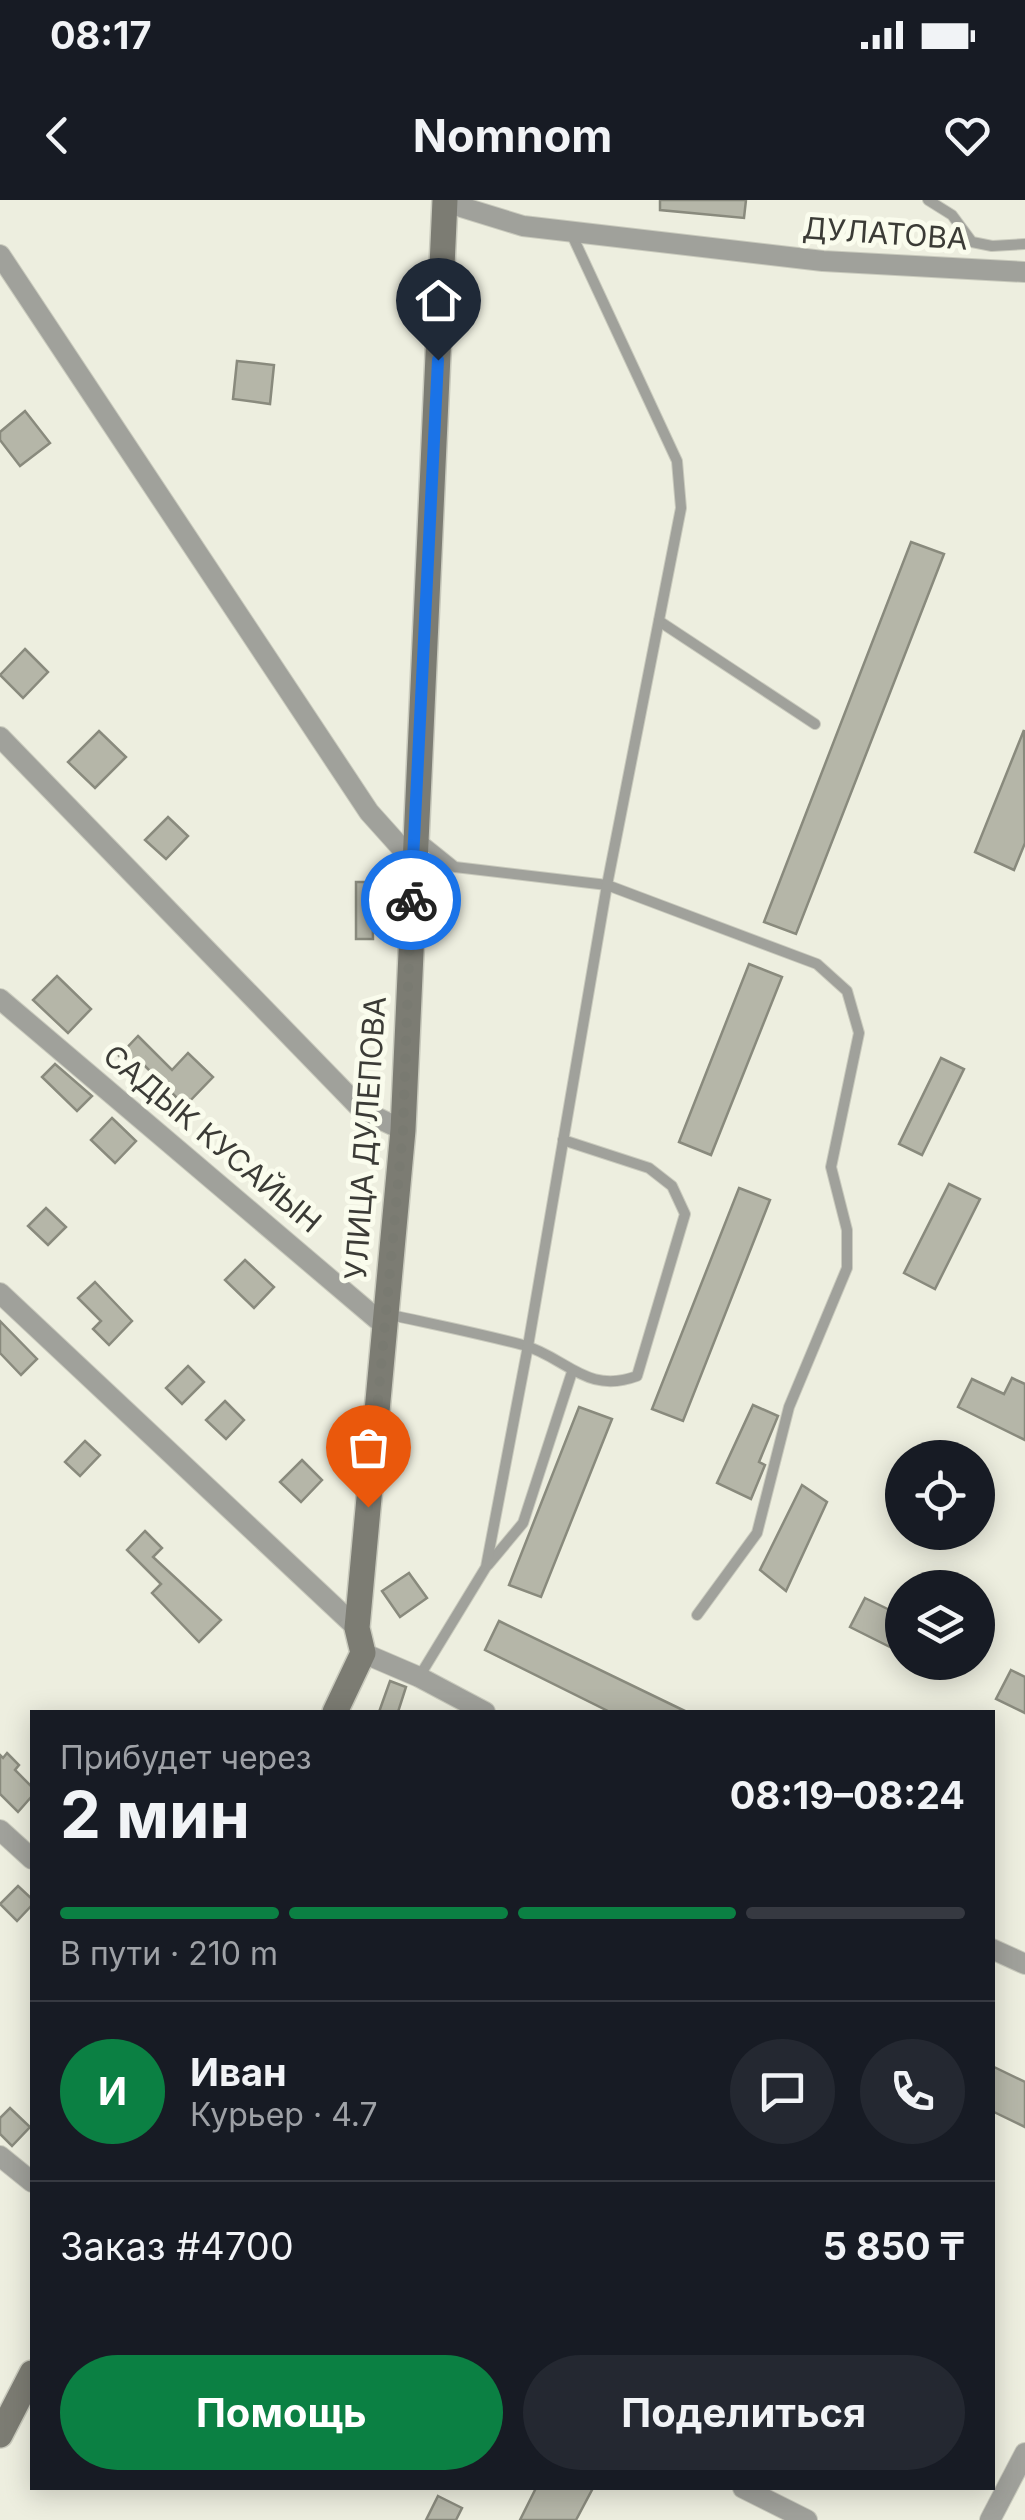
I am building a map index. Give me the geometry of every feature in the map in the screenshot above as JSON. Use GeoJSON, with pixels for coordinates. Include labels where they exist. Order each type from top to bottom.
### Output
{"type":"FeatureCollection","features":[{"type":"Feature","properties":{"kind":"street","name":"ДУЛАТОВА"},"geometry":{"type":"LineString","coordinates":[[446,201],[523,226],[571,232],[823,261],[1025,272]]}},
{"type":"Feature","properties":{"kind":"street","name":"УЛИЦА ДУЛЕПОВА"},"geometry":{"type":"LineString","coordinates":[[335,1710],[360,1641],[403,1130],[446,201]]}},
{"type":"Feature","properties":{"kind":"street"},"geometry":{"type":"LineString","coordinates":[[0,255],[369,812],[413,862]]}},
{"type":"Feature","properties":{"kind":"street"},"geometry":{"type":"LineString","coordinates":[[0,737],[363,1111],[403,1130]]}},
{"type":"Feature","properties":{"kind":"street","name":"САДЫК КУСАЙЫН"},"geometry":{"type":"LineString","coordinates":[[0,998],[386,1320]]}},
{"type":"Feature","properties":{"kind":"street"},"geometry":{"type":"LineString","coordinates":[[0,1293],[360,1641],[481,1710]]}},
{"type":"Feature","properties":{"kind":"street"},"geometry":{"type":"LineString","coordinates":[[0,1830],[30,1857]]}},
{"type":"Feature","properties":{"kind":"street"},"geometry":{"type":"LineString","coordinates":[[995,1950],[1025,1964]]}},
{"type":"Feature","properties":{"kind":"street"},"geometry":{"type":"LineString","coordinates":[[0,2156],[30,2180]]}},
{"type":"Feature","properties":{"kind":"street"},"geometry":{"type":"LineString","coordinates":[[0,2435],[30,2377]]}},
{"type":"Feature","properties":{"kind":"street"},"geometry":{"type":"LineString","coordinates":[[990,2520],[1025,2453]]}},
{"type":"Feature","properties":{"kind":"street"},"geometry":{"type":"LineString","coordinates":[[748,2490],[807,2520]]}},
{"type":"Feature","properties":{"kind":"lane"},"geometry":{"type":"LineString","coordinates":[[928,200],[952,215],[972,242],[992,246],[1025,244]]}},
{"type":"Feature","properties":{"kind":"lane"},"geometry":{"type":"LineString","coordinates":[[486,1567],[607,885],[681,508],[677,461],[571,232]]}},
{"type":"Feature","properties":{"kind":"lane"},"geometry":{"type":"LineString","coordinates":[[660,621],[815,724]]}},
{"type":"Feature","properties":{"kind":"lane"},"geometry":{"type":"LineString","coordinates":[[414,834],[454,866],[607,885],[817,964],[847,990],[859,1034],[831,1167],[847,1230],[846,1268],[789,1408],[756,1533],[697,1615]]}},
{"type":"Feature","properties":{"kind":"lane"},"geometry":{"type":"LineString","coordinates":[[386,1320],[528,1346],[572,1372],[616,1384],[637,1376],[685,1214],[672,1186],[649,1168],[563,1140]]}},
{"type":"Feature","properties":{"kind":"lane"},"geometry":{"type":"LineString","coordinates":[[420,1677],[486,1567],[523,1523],[572,1372]]}},
{"type":"Feature","properties":{"kind":"building"},"geometry":{"type":"Polygon","coordinates":[[[660,200],[746,200],[744,218],[660,210],[660,200]]]}},
{"type":"Feature","properties":{"kind":"building"},"geometry":{"type":"Polygon","coordinates":[[[237,361],[274,365],[270,404],[233,399],[237,361]]]}},
{"type":"Feature","properties":{"kind":"building"},"geometry":{"type":"Polygon","coordinates":[[[25,411],[50,443],[20,466],[0,440],[0,432],[25,411]]]}},
{"type":"Feature","properties":{"kind":"building"},"geometry":{"type":"Polygon","coordinates":[[[911,542],[944,554],[796,934],[764,922],[911,542]]]}},
{"type":"Feature","properties":{"kind":"building"},"geometry":{"type":"Polygon","coordinates":[[[25,649],[48,672],[23,698],[0,675],[25,649]]]}},
{"type":"Feature","properties":{"kind":"building"},"geometry":{"type":"Polygon","coordinates":[[[1024,730],[1025,843],[1014,870],[975,852],[1024,730]]]}},
{"type":"Feature","properties":{"kind":"building"},"geometry":{"type":"Polygon","coordinates":[[[99,731],[126,757],[95,788],[68,762],[99,731]]]}},
{"type":"Feature","properties":{"kind":"building"},"geometry":{"type":"Polygon","coordinates":[[[168,817],[188,836],[166,859],[145,840],[168,817]]]}},
{"type":"Feature","properties":{"kind":"building"},"geometry":{"type":"Polygon","coordinates":[[[356,882],[372,882],[373,939],[356,939],[356,882]]]}},
{"type":"Feature","properties":{"kind":"building"},"geometry":{"type":"Polygon","coordinates":[[[749,964],[782,977],[711,1155],[679,1142],[749,964]]]}},
{"type":"Feature","properties":{"kind":"building"},"geometry":{"type":"Polygon","coordinates":[[[57,976],[91,1009],[68,1033],[33,1000],[57,976]]]}},
{"type":"Feature","properties":{"kind":"building"},"geometry":{"type":"Polygon","coordinates":[[[138,1036],[172,1070],[188,1053],[213,1077],[185,1106],[144,1065],[136,1073],[119,1056],[138,1036]]]}},
{"type":"Feature","properties":{"kind":"building"},"geometry":{"type":"Polygon","coordinates":[[[941,1058],[964,1069],[922,1155],[899,1144],[941,1058]]]}},
{"type":"Feature","properties":{"kind":"building"},"geometry":{"type":"Polygon","coordinates":[[[55,1064],[92,1096],[77,1111],[42,1077],[55,1064]]]}},
{"type":"Feature","properties":{"kind":"building"},"geometry":{"type":"Polygon","coordinates":[[[112,1118],[136,1141],[115,1163],[91,1140],[112,1118]]]}},
{"type":"Feature","properties":{"kind":"building"},"geometry":{"type":"Polygon","coordinates":[[[949,1184],[980,1199],[935,1289],[904,1273],[949,1184]]]}},
{"type":"Feature","properties":{"kind":"building"},"geometry":{"type":"Polygon","coordinates":[[[739,1188],[770,1200],[683,1421],[652,1409],[739,1188]]]}},
{"type":"Feature","properties":{"kind":"building"},"geometry":{"type":"Polygon","coordinates":[[[46,1208],[66,1227],[48,1245],[28,1226],[46,1208]]]}},
{"type":"Feature","properties":{"kind":"building"},"geometry":{"type":"Polygon","coordinates":[[[245,1260],[274,1287],[254,1308],[225,1280],[245,1260]]]}},
{"type":"Feature","properties":{"kind":"building"},"geometry":{"type":"Polygon","coordinates":[[[95,1282],[132,1321],[109,1345],[93,1329],[101,1321],[78,1298],[95,1282]]]}},
{"type":"Feature","properties":{"kind":"building"},"geometry":{"type":"Polygon","coordinates":[[[0,1321],[37,1359],[21,1375],[0,1353],[0,1321]]]}},
{"type":"Feature","properties":{"kind":"building"},"geometry":{"type":"Polygon","coordinates":[[[188,1366],[204,1382],[182,1404],[166,1388],[188,1366]]]}},
{"type":"Feature","properties":{"kind":"building"},"geometry":{"type":"Polygon","coordinates":[[[1012,1378],[1025,1384],[1025,1440],[958,1407],[972,1379],[1004,1394],[1012,1378]]]}},
{"type":"Feature","properties":{"kind":"building"},"geometry":{"type":"Polygon","coordinates":[[[225,1401],[244,1420],[226,1439],[206,1420],[225,1401]]]}},
{"type":"Feature","properties":{"kind":"building"},"geometry":{"type":"Polygon","coordinates":[[[753,1405],[778,1416],[759,1462],[765,1465],[751,1499],[717,1483],[753,1405]]]}},
{"type":"Feature","properties":{"kind":"building"},"geometry":{"type":"Polygon","coordinates":[[[579,1407],[612,1419],[541,1597],[509,1585],[579,1407]]]}},
{"type":"Feature","properties":{"kind":"building"},"geometry":{"type":"Polygon","coordinates":[[[85,1441],[100,1455],[80,1476],[65,1462],[85,1441]]]}},
{"type":"Feature","properties":{"kind":"building"},"geometry":{"type":"Polygon","coordinates":[[[302,1460],[322,1480],[301,1502],[280,1482],[302,1460]]]}},
{"type":"Feature","properties":{"kind":"building"},"geometry":{"type":"Polygon","coordinates":[[[802,1485],[827,1502],[786,1591],[760,1570],[802,1485]]]}},
{"type":"Feature","properties":{"kind":"building"},"geometry":{"type":"Polygon","coordinates":[[[145,1531],[162,1548],[153,1557],[221,1620],[199,1642],[152,1593],[161,1584],[127,1550],[145,1531]]]}},
{"type":"Feature","properties":{"kind":"building"},"geometry":{"type":"Polygon","coordinates":[[[409,1573],[427,1598],[400,1617],[382,1591],[409,1573]]]}},
{"type":"Feature","properties":{"kind":"building"},"geometry":{"type":"Polygon","coordinates":[[[865,1598],[885,1608],[885,1644],[850,1627],[865,1598]]]}},
{"type":"Feature","properties":{"kind":"building"},"geometry":{"type":"Polygon","coordinates":[[[499,1621],[683,1710],[606,1710],[485,1650],[499,1621]]]}},
{"type":"Feature","properties":{"kind":"building"},"geometry":{"type":"Polygon","coordinates":[[[1011,1670],[1025,1677],[1025,1713],[996,1699],[1011,1670]]]}},
{"type":"Feature","properties":{"kind":"building"},"geometry":{"type":"Polygon","coordinates":[[[390,1681],[406,1687],[399,1710],[380,1710],[390,1681]]]}},
{"type":"Feature","properties":{"kind":"building"},"geometry":{"type":"Polygon","coordinates":[[[7,1753],[19,1765],[15,1770],[30,1785],[30,1798],[18,1812],[0,1794],[0,1755],[3,1758],[7,1753]]]}},
{"type":"Feature","properties":{"kind":"building"},"geometry":{"type":"Polygon","coordinates":[[[18,1886],[30,1897],[30,1907],[17,1921],[0,1904],[18,1886]]]}},
{"type":"Feature","properties":{"kind":"building"},"geometry":{"type":"Polygon","coordinates":[[[995,2067],[1025,2082],[1025,2127],[995,2112],[995,2067]]]}},
{"type":"Feature","properties":{"kind":"building"},"geometry":{"type":"Polygon","coordinates":[[[10,2108],[30,2127],[12,2146],[0,2134],[0,2118],[10,2108]]]}},
{"type":"Feature","properties":{"kind":"building"},"geometry":{"type":"Polygon","coordinates":[[[535,2490],[592,2490],[576,2520],[520,2520],[535,2490]]]}},
{"type":"Feature","properties":{"kind":"building"},"geometry":{"type":"Polygon","coordinates":[[[438,2496],[462,2508],[456,2520],[426,2520],[438,2496]]]}},
{"type":"Feature","properties":{"kind":"way so far"},"geometry":{"type":"LineString","coordinates":[[368,1507],[403,1130],[411,900]]}},
{"type":"Feature","properties":{"kind":"route"},"geometry":{"type":"LineString","coordinates":[[411,900],[438,360]]}}]}
